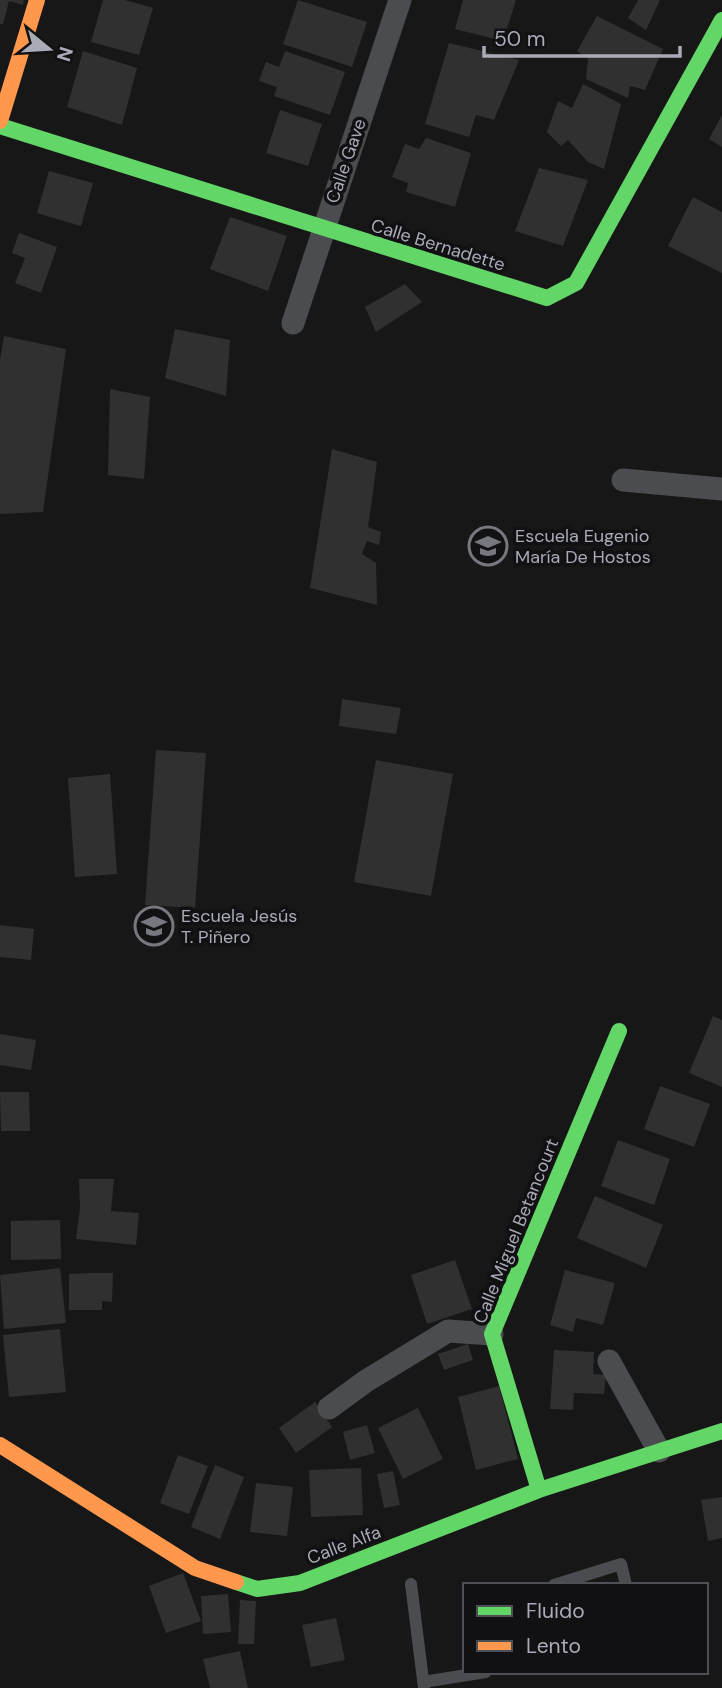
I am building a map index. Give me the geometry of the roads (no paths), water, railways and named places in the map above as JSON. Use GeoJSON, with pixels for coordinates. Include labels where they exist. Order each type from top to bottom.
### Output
{"type":"FeatureCollection","features":[{"type":"Feature","properties":{"kind":"street"},"geometry":{"type":"LineString","coordinates":[[0,124],[37,0]]}},
{"type":"Feature","properties":{"kind":"street","name":"Calle Gave"},"geometry":{"type":"LineString","coordinates":[[293,323],[400,0]]}},
{"type":"Feature","properties":{"kind":"street","name":"Calle Bernadette"},"geometry":{"type":"LineString","coordinates":[[0,124],[322,229],[547,298],[576,283],[722,20]]}},
{"type":"Feature","properties":{"kind":"street"},"geometry":{"type":"LineString","coordinates":[[623,480],[722,489]]}},
{"type":"Feature","properties":{"kind":"street","name":"Calle Miguel Betancourt"},"geometry":{"type":"LineString","coordinates":[[539,1490],[492,1334],[619,1031]]}},
{"type":"Feature","properties":{"kind":"street"},"geometry":{"type":"LineString","coordinates":[[329,1408],[366,1381],[448,1331],[492,1334]]}},
{"type":"Feature","properties":{"kind":"street"},"geometry":{"type":"LineString","coordinates":[[608,1361],[659,1451]]}},
{"type":"Feature","properties":{"kind":"street","name":"Calle Alfa"},"geometry":{"type":"LineString","coordinates":[[0,1445],[194,1568],[257,1589],[300,1583],[539,1490],[722,1431]]}},
{"type":"Feature","properties":{"kind":"lane"},"geometry":{"type":"LineString","coordinates":[[560,1583],[621,1564],[626,1583]]}},
{"type":"Feature","properties":{"kind":"lane"},"geometry":{"type":"LineString","coordinates":[[411,1584],[424,1685],[476,1674]]}},
{"type":"Feature","properties":{"kind":"place","name":"Escuela Eugenio María De Hostos"},"geometry":{"type":"Point","coordinates":[488,546]}},
{"type":"Feature","properties":{"kind":"place","name":"Escuela Jesús T. Piñero"},"geometry":{"type":"Point","coordinates":[154,926]}}]}
